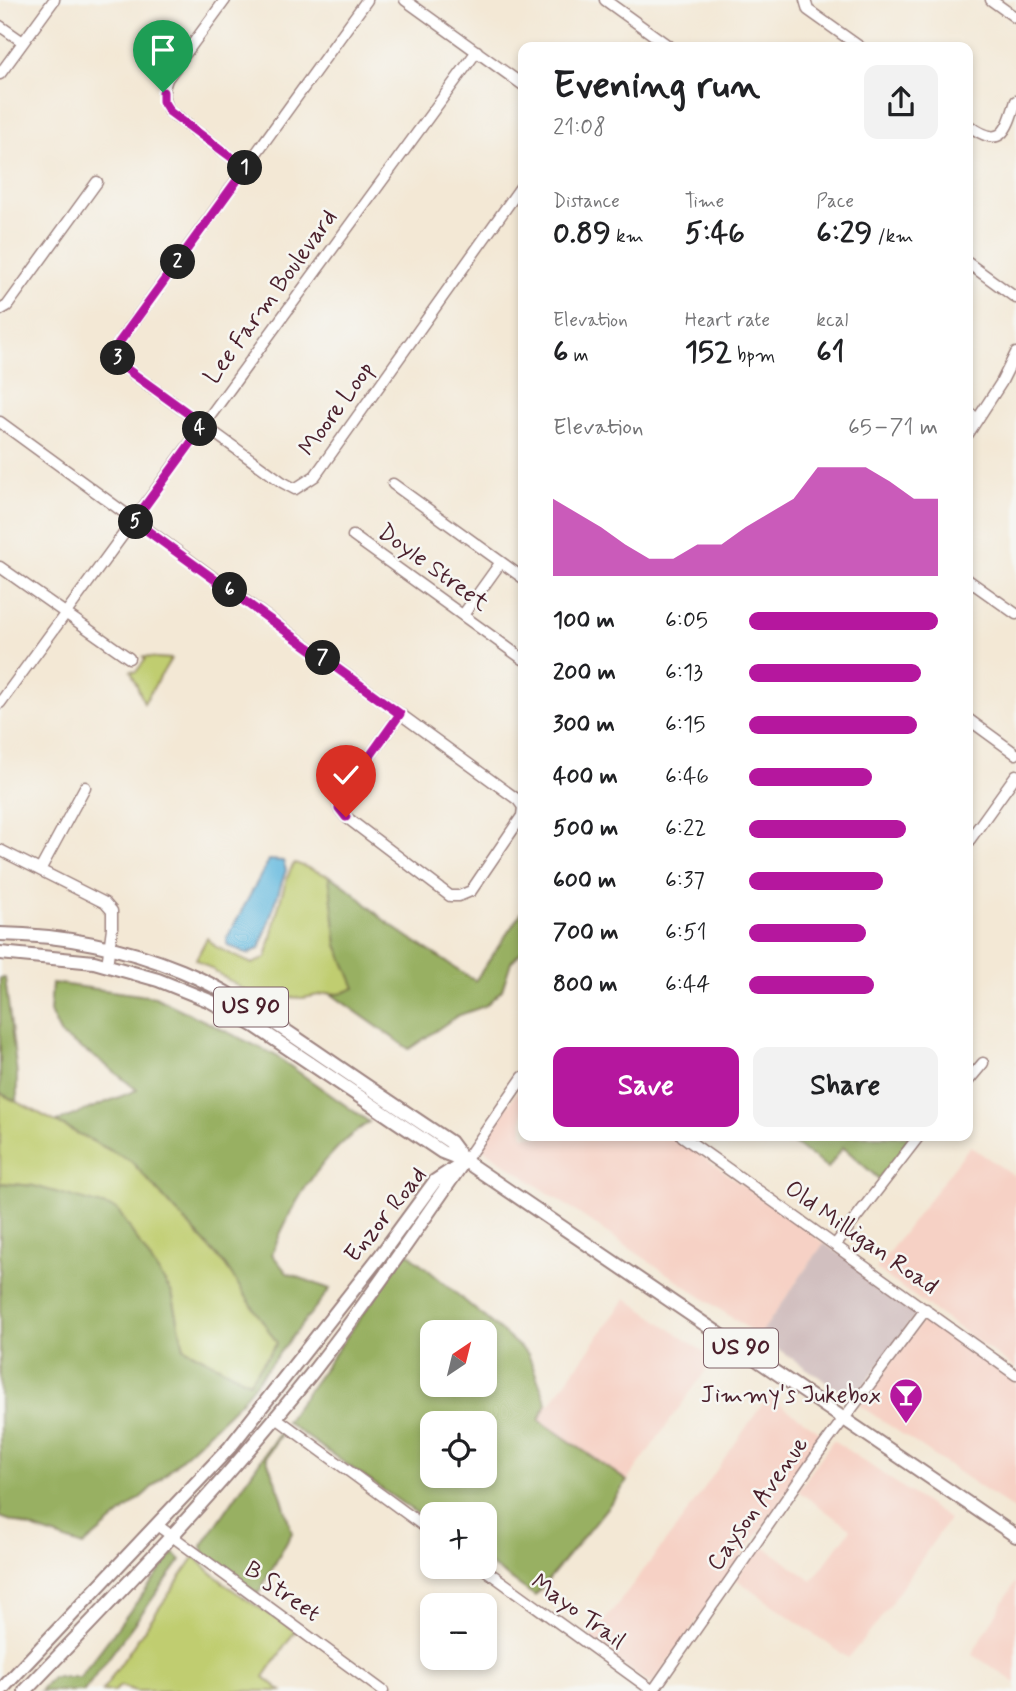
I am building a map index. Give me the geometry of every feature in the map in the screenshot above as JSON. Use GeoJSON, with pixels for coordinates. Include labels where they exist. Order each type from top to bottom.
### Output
{"type":"FeatureCollection","features":[{"type":"Feature","properties":{"kind":"main road","name":"US 90"},"geometry":{"type":"LineString","coordinates":[[0,934],[54,937],[110,948],[182,971],[234,997],[450,1142],[465,1161]]}},
{"type":"Feature","properties":{"kind":"main road","name":"US 90"},"geometry":{"type":"LineString","coordinates":[[0,953],[76,959],[107,966],[185,990],[233,1013],[442,1152],[465,1161],[1016,1536]]}},
{"type":"Feature","properties":{"kind":"main road","name":"Enzor Road"},"geometry":{"type":"LineString","coordinates":[[25,1691],[172,1537],[275,1418],[320,1362],[465,1161]]}},
{"type":"Feature","properties":{"kind":"main road","name":"Enzor Road"},"geometry":{"type":"LineString","coordinates":[[0,1691],[230,1447],[380,1256],[435,1181],[465,1161]]}},
{"type":"Feature","properties":{"kind":"street"},"geometry":{"type":"LineString","coordinates":[[0,74],[54,0]]}},
{"type":"Feature","properties":{"kind":"street"},"geometry":{"type":"LineString","coordinates":[[225,0],[167,79],[163,101],[170,112],[246,168]]}},
{"type":"Feature","properties":{"kind":"street","name":"Moore Loop"},"geometry":{"type":"LineString","coordinates":[[367,0],[118,344],[116,355],[121,365],[295,489],[314,476],[518,191]]}},
{"type":"Feature","properties":{"kind":"street"},"geometry":{"type":"LineString","coordinates":[[405,0],[518,81]]}},
{"type":"Feature","properties":{"kind":"street"},"geometry":{"type":"LineString","coordinates":[[605,0],[663,42]]}},
{"type":"Feature","properties":{"kind":"street"},"geometry":{"type":"LineString","coordinates":[[805,0],[808,10],[853,42]]}},
{"type":"Feature","properties":{"kind":"street"},"geometry":{"type":"LineString","coordinates":[[991,0],[1016,18]]}},
{"type":"Feature","properties":{"kind":"street"},"geometry":{"type":"LineString","coordinates":[[0,26],[23,42]]}},
{"type":"Feature","properties":{"kind":"street","name":"Lee Farm Boulevard"},"geometry":{"type":"LineString","coordinates":[[0,703],[477,51]]}},
{"type":"Feature","properties":{"kind":"street"},"geometry":{"type":"LineString","coordinates":[[973,128],[984,136],[997,136],[1012,130],[1016,101]]}},
{"type":"Feature","properties":{"kind":"street"},"geometry":{"type":"LineString","coordinates":[[0,310],[7,306],[97,182]]}},
{"type":"Feature","properties":{"kind":"street"},"geometry":{"type":"LineString","coordinates":[[973,267],[1016,298]]}},
{"type":"Feature","properties":{"kind":"street"},"geometry":{"type":"LineString","coordinates":[[973,426],[1002,383],[1016,353]]}},
{"type":"Feature","properties":{"kind":"street"},"geometry":{"type":"LineString","coordinates":[[973,416],[978,419]]}},
{"type":"Feature","properties":{"kind":"street"},"geometry":{"type":"LineString","coordinates":[[0,422],[518,800]]}},
{"type":"Feature","properties":{"kind":"street"},"geometry":{"type":"LineString","coordinates":[[393,484],[518,574]]}},
{"type":"Feature","properties":{"kind":"street","name":"Doyle Street"},"geometry":{"type":"LineString","coordinates":[[353,536],[518,655]]}},
{"type":"Feature","properties":{"kind":"street"},"geometry":{"type":"LineString","coordinates":[[463,615],[501,562]]}},
{"type":"Feature","properties":{"kind":"street"},"geometry":{"type":"LineString","coordinates":[[0,567],[129,658]]}},
{"type":"Feature","properties":{"kind":"street"},"geometry":{"type":"LineString","coordinates":[[973,584],[1016,614]]}},
{"type":"Feature","properties":{"kind":"street"},"geometry":{"type":"LineString","coordinates":[[400,714],[340,798],[339,808],[346,817],[450,895],[459,896],[471,891],[518,822]]}},
{"type":"Feature","properties":{"kind":"street"},"geometry":{"type":"LineString","coordinates":[[973,723],[1016,754]]}},
{"type":"Feature","properties":{"kind":"street"},"geometry":{"type":"LineString","coordinates":[[973,835],[1016,775]]}},
{"type":"Feature","properties":{"kind":"street"},"geometry":{"type":"LineString","coordinates":[[40,870],[85,787]]}},
{"type":"Feature","properties":{"kind":"street"},"geometry":{"type":"LineString","coordinates":[[0,850],[104,903],[112,911],[107,966]]}},
{"type":"Feature","properties":{"kind":"street"},"geometry":{"type":"LineString","coordinates":[[973,1075],[983,1063]]}},
{"type":"Feature","properties":{"kind":"street"},"geometry":{"type":"LineString","coordinates":[[465,1161],[518,1084]]}},
{"type":"Feature","properties":{"kind":"street","name":"Old Milligan Road"},"geometry":{"type":"LineString","coordinates":[[689,1141],[1016,1375]]}},
{"type":"Feature","properties":{"kind":"street"},"geometry":{"type":"LineString","coordinates":[[835,1245],[915,1141]]}},
{"type":"Feature","properties":{"kind":"street","name":"Cayson Avenue"},"geometry":{"type":"LineString","coordinates":[[653,1691],[844,1419],[926,1309]]}},
{"type":"Feature","properties":{"kind":"street"},"geometry":{"type":"LineString","coordinates":[[275,1418],[420,1523]]}},
{"type":"Feature","properties":{"kind":"street","name":"B Street"},"geometry":{"type":"LineString","coordinates":[[157,1525],[383,1691]]}},
{"type":"Feature","properties":{"kind":"street","name":"Mayo Trail"},"geometry":{"type":"LineString","coordinates":[[497,1578],[653,1691]]}},
{"type":"Feature","properties":{"kind":"shaded area"},"geometry":{"type":"Polygon","coordinates":[[[518,1090],[518,1141],[681,1141],[824,1243],[759,1336],[479,1146],[518,1090]]]}},
{"type":"Feature","properties":{"kind":"shaded area"},"geometry":{"type":"Polygon","coordinates":[[[970,1146],[1016,1177],[1016,1369],[876,1269],[970,1146]]]}},
{"type":"Feature","properties":{"kind":"shaded area"},"geometry":{"type":"Polygon","coordinates":[[[824,1243],[919,1310],[853,1400],[759,1336],[824,1243]]]}},
{"type":"Feature","properties":{"kind":"shaded area"},"geometry":{"type":"Polygon","coordinates":[[[626,1298],[714,1359],[627,1481],[539,1420],[547,1403],[550,1404],[626,1298]]]}},
{"type":"Feature","properties":{"kind":"shaded area"},"geometry":{"type":"Polygon","coordinates":[[[927,1315],[1016,1380],[1016,1511],[859,1405],[927,1315]]]}},
{"type":"Feature","properties":{"kind":"shaded area"},"geometry":{"type":"Polygon","coordinates":[[[768,1396],[826,1436],[652,1685],[589,1641],[680,1523],[768,1396]]]}},
{"type":"Feature","properties":{"kind":"shaded area"},"geometry":{"type":"Polygon","coordinates":[[[833,1440],[949,1519],[875,1626],[848,1658],[736,1579],[761,1544],[812,1581],[851,1529],[798,1491],[833,1440]]]}},
{"type":"Feature","properties":{"kind":"shaded area"},"geometry":{"type":"Polygon","coordinates":[[[1016,1581],[1016,1683],[972,1654],[1016,1581]]]}},
{"type":"Feature","properties":{"kind":"green space"},"geometry":{"type":"Polygon","coordinates":[[[143,657],[171,659],[144,703],[131,671],[136,672],[145,660],[143,657]]]}},
{"type":"Feature","properties":{"kind":"green space"},"geometry":{"type":"Polygon","coordinates":[[[295,863],[329,876],[337,945],[356,988],[340,994],[329,993],[303,998],[252,995],[196,959],[207,938],[216,947],[252,964],[266,958],[283,892],[295,863]]]}},
{"type":"Feature","properties":{"kind":"green space"},"geometry":{"type":"Polygon","coordinates":[[[329,876],[352,891],[395,928],[475,981],[518,917],[518,955],[511,962],[502,990],[485,1006],[457,1016],[409,1049],[331,994],[340,994],[355,988],[337,945],[329,876]]]}},
{"type":"Feature","properties":{"kind":"green space"},"geometry":{"type":"Polygon","coordinates":[[[0,978],[5,978],[17,1074],[17,1102],[0,1093],[0,978]]]}},
{"type":"Feature","properties":{"kind":"green space"},"geometry":{"type":"Polygon","coordinates":[[[52,983],[155,997],[273,1054],[369,1122],[337,1148],[310,1180],[289,1216],[272,1254],[287,1273],[330,1289],[241,1401],[146,1493],[83,1546],[0,1517],[0,1183],[34,1186],[117,1209],[172,1293],[184,1348],[249,1382],[277,1343],[225,1265],[131,1161],[56,1122],[137,1090],[102,1062],[61,1035],[50,1012],[52,983]]]}},
{"type":"Feature","properties":{"kind":"green space"},"geometry":{"type":"Polygon","coordinates":[[[0,1093],[131,1161],[225,1265],[278,1343],[249,1382],[184,1348],[172,1293],[34,1186],[0,1183],[0,1093]]]}},
{"type":"Feature","properties":{"kind":"green space"},"geometry":{"type":"Polygon","coordinates":[[[790,1141],[910,1141],[879,1179],[843,1147],[828,1168],[790,1141]]]}},
{"type":"Feature","properties":{"kind":"green space"},"geometry":{"type":"Polygon","coordinates":[[[407,1252],[488,1320],[420,1320],[420,1397],[497,1397],[497,1328],[528,1354],[547,1403],[539,1420],[627,1481],[535,1596],[497,1569],[497,1502],[420,1502],[420,1516],[286,1422],[407,1252]]]}},
{"type":"Feature","properties":{"kind":"green space"},"geometry":{"type":"Polygon","coordinates":[[[281,1430],[283,1431],[266,1457],[292,1533],[258,1594],[210,1560],[202,1546],[281,1430]]]}},
{"type":"Feature","properties":{"kind":"green space"},"geometry":{"type":"Polygon","coordinates":[[[174,1553],[181,1560],[84,1691],[40,1691],[52,1677],[80,1677],[174,1553]]]}},
{"type":"Feature","properties":{"kind":"green space"},"geometry":{"type":"Polygon","coordinates":[[[195,1556],[229,1587],[295,1631],[264,1677],[282,1691],[136,1691],[120,1686],[115,1691],[102,1691],[195,1556]]]}},
{"type":"Feature","properties":{"kind":"water"},"geometry":{"type":"Polygon","coordinates":[[[269,860],[283,861],[286,870],[260,948],[248,954],[227,945],[227,938],[269,860]]]}},
{"type":"Feature","properties":{"kind":"place","name":"Jimmy's Jukebox"},"geometry":{"type":"Point","coordinates":[906,1425]}},
{"type":"Feature","properties":{"kind":"route"},"geometry":{"type":"LineString","coordinates":[[163,92],[163,101],[170,112],[246,168],[118,344],[116,355],[121,365],[204,425],[134,521],[400,714],[340,798],[339,808],[346,817]]}}]}
